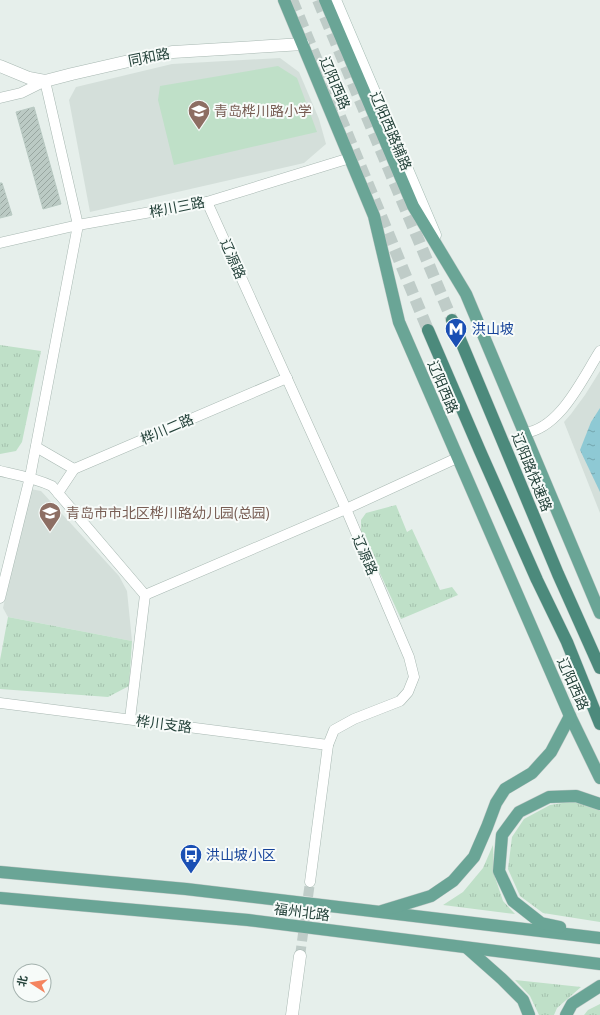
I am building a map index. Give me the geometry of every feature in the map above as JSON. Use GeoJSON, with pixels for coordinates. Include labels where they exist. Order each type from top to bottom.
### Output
{"type":"FeatureCollection","features":[{"type":"Feature","properties":{"kind":"highway","name":"辽阳路快速路"},"geometry":{"type":"LineString","coordinates":[[452,320],[558,574],[600,668]]}},
{"type":"Feature","properties":{"kind":"highway","name":"辽阳西路"},"geometry":{"type":"LineString","coordinates":[[428,330],[480,451],[567,642],[600,724]]}},
{"type":"Feature","properties":{"kind":"main road","name":"辽阳西路"},"geometry":{"type":"LineString","coordinates":[[284,0],[374,216],[399,322],[570,716],[600,778]]}},
{"type":"Feature","properties":{"kind":"main road","name":"辽阳西路"},"geometry":{"type":"LineString","coordinates":[[333,0],[413,206],[466,294],[600,613]]}},
{"type":"Feature","properties":{"kind":"main road"},"geometry":{"type":"LineString","coordinates":[[378,912],[430,896],[453,881],[474,858],[496,803],[506,789],[532,773],[551,752],[570,716]]}},
{"type":"Feature","properties":{"kind":"main road"},"geometry":{"type":"LineString","coordinates":[[600,804],[576,796],[549,797],[519,812],[502,835],[499,871],[513,901],[541,923],[600,937]]}},
{"type":"Feature","properties":{"kind":"main road","name":"福州北路"},"geometry":{"type":"LineString","coordinates":[[0,872],[186,889],[600,937]]}},
{"type":"Feature","properties":{"kind":"main road","name":"福州北路"},"geometry":{"type":"LineString","coordinates":[[0,898],[248,920],[600,964]]}},
{"type":"Feature","properties":{"kind":"main road"},"geometry":{"type":"LineString","coordinates":[[466,948],[502,979],[523,1000],[529,1015]]}},
{"type":"Feature","properties":{"kind":"main road"},"geometry":{"type":"LineString","coordinates":[[566,1015],[572,1004],[600,986]]}},
{"type":"Feature","properties":{"kind":"street","name":"同和路"},"geometry":{"type":"LineString","coordinates":[[0,66],[29,78],[45,81],[173,52],[303,44]]}},
{"type":"Feature","properties":{"kind":"street"},"geometry":{"type":"LineString","coordinates":[[0,98],[21,93],[45,81],[78,225],[30,477],[0,598]]}},
{"type":"Feature","properties":{"kind":"street","name":"桦川三路"},"geometry":{"type":"LineString","coordinates":[[0,243],[78,225],[207,202],[350,158]]}},
{"type":"Feature","properties":{"kind":"street","name":"辽源路"},"geometry":{"type":"LineString","coordinates":[[207,202],[346,509],[409,657],[414,677],[408,692],[400,701],[354,719],[334,730],[328,745],[310,882]]}},
{"type":"Feature","properties":{"kind":"street"},"geometry":{"type":"LineString","coordinates":[[524,433],[532,432],[550,421],[569,402],[600,351]]}},
{"type":"Feature","properties":{"kind":"street","name":"桦川二路"},"geometry":{"type":"LineString","coordinates":[[74,469],[287,378]]}},
{"type":"Feature","properties":{"kind":"street"},"geometry":{"type":"LineString","coordinates":[[36,447],[74,469],[58,493]]}},
{"type":"Feature","properties":{"kind":"street"},"geometry":{"type":"LineString","coordinates":[[145,595],[346,509],[457,458]]}},
{"type":"Feature","properties":{"kind":"street"},"geometry":{"type":"LineString","coordinates":[[0,471],[30,477],[52,486],[145,595],[130,719]]}},
{"type":"Feature","properties":{"kind":"street","name":"桦川支路"},"geometry":{"type":"LineString","coordinates":[[0,702],[328,745]]}},
{"type":"Feature","properties":{"kind":"street"},"geometry":{"type":"LineString","coordinates":[[292,1015],[300,956]]}},
{"type":"Feature","properties":{"kind":"shaded area","name":"青岛桦川路小学"},"geometry":{"type":"Polygon","coordinates":[[[280,58],[299,72],[319,119],[326,144],[304,163],[90,212],[69,100],[76,87],[172,64],[280,58]]]}},
{"type":"Feature","properties":{"kind":"shaded area"},"geometry":{"type":"Polygon","coordinates":[[[600,371],[600,513],[564,422],[585,395],[600,371]]]}},
{"type":"Feature","properties":{"kind":"shaded area","name":"青岛市市北区桦川路幼儿园(总园)"},"geometry":{"type":"Polygon","coordinates":[[[30,489],[41,491],[119,576],[127,591],[132,641],[8,617],[3,608],[30,489]]]}},
{"type":"Feature","properties":{"kind":"green space"},"geometry":{"type":"Polygon","coordinates":[[[278,66],[297,78],[317,132],[174,165],[158,100],[160,86],[278,66]]]}},
{"type":"Feature","properties":{"kind":"green space"},"geometry":{"type":"Polygon","coordinates":[[[0,345],[41,351],[22,442],[16,451],[0,454],[0,345]]]}},
{"type":"Feature","properties":{"kind":"green space"},"geometry":{"type":"Polygon","coordinates":[[[396,505],[407,532],[412,529],[440,590],[452,587],[458,595],[401,619],[361,532],[361,520],[366,513],[396,505]]]}},
{"type":"Feature","properties":{"kind":"green space"},"geometry":{"type":"Polygon","coordinates":[[[8,617],[132,641],[129,686],[108,697],[0,689],[0,660],[8,617]]]}},
{"type":"Feature","properties":{"kind":"green space"},"geometry":{"type":"Polygon","coordinates":[[[575,801],[598,808],[600,811],[600,922],[543,913],[520,896],[508,869],[512,837],[524,819],[550,805],[575,801]]]}},
{"type":"Feature","properties":{"kind":"green space"},"geometry":{"type":"Polygon","coordinates":[[[493,845],[494,874],[503,901],[515,914],[443,905],[463,892],[483,868],[493,845]]]}},
{"type":"Feature","properties":{"kind":"green space"},"geometry":{"type":"Polygon","coordinates":[[[515,980],[581,987],[557,1008],[554,1015],[539,1015],[530,996],[515,980]]]}},
{"type":"Feature","properties":{"kind":"green space"},"geometry":{"type":"Polygon","coordinates":[[[600,1004],[600,1015],[584,1015],[588,1010],[600,1004]]]}},
{"type":"Feature","properties":{"kind":"water"},"geometry":{"type":"Polygon","coordinates":[[[600,408],[600,492],[580,450],[591,422],[600,408]]]}},
{"type":"Feature","properties":{"kind":"building"},"geometry":{"type":"Polygon","coordinates":[[[34,107],[61,204],[43,209],[16,112],[34,107]]]}},
{"type":"Feature","properties":{"kind":"building"},"geometry":{"type":"Polygon","coordinates":[[[0,183],[2,183],[12,215],[0,218],[0,183]]]}},
{"type":"Feature","properties":{"kind":"tunnel"},"geometry":{"type":"LineString","coordinates":[[292,0],[428,330]]}},
{"type":"Feature","properties":{"kind":"tunnel"},"geometry":{"type":"LineString","coordinates":[[318,0],[452,320]]}},
{"type":"Feature","properties":{"kind":"tunnel"},"geometry":{"type":"LineString","coordinates":[[300,956],[310,882]]}},
{"type":"Feature","properties":{"kind":"place","name":"青岛桦川路小学"},"geometry":{"type":"Point","coordinates":[199,130]}},
{"type":"Feature","properties":{"kind":"place","name":"洪山坡"},"geometry":{"type":"Point","coordinates":[456,348]}},
{"type":"Feature","properties":{"kind":"place","name":"青岛市市北区桦川路幼儿园(总园)"},"geometry":{"type":"Point","coordinates":[50,532]}},
{"type":"Feature","properties":{"kind":"place","name":"洪山坡小区"},"geometry":{"type":"Point","coordinates":[191,874]}}]}
